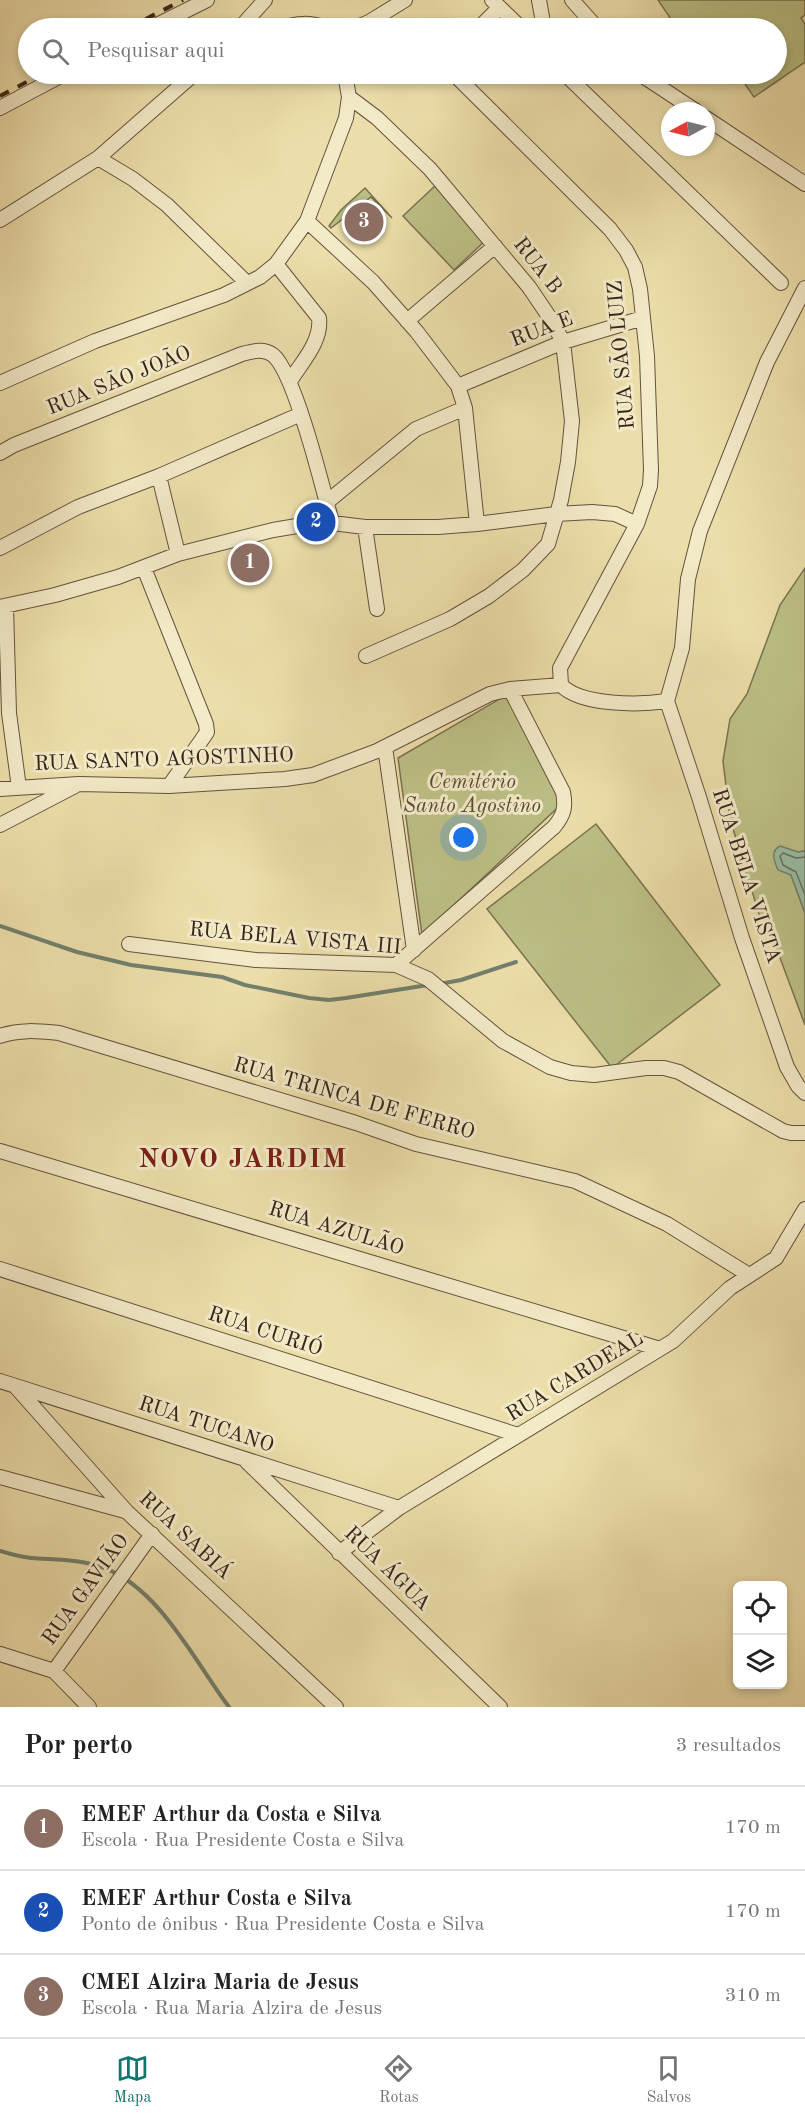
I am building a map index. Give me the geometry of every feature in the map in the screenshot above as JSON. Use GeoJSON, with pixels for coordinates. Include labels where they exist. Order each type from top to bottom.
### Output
{"type":"FeatureCollection","features":[{"type":"Feature","properties":{"kind":"street"},"geometry":{"type":"LineString","coordinates":[[171,18],[207,0]]}},
{"type":"Feature","properties":{"kind":"street"},"geometry":{"type":"LineString","coordinates":[[249,18],[265,0]]}},
{"type":"Feature","properties":{"kind":"street"},"geometry":{"type":"LineString","coordinates":[[376,18],[405,0]]}},
{"type":"Feature","properties":{"kind":"street"},"geometry":{"type":"LineString","coordinates":[[539,0],[542,18]]}},
{"type":"Feature","properties":{"kind":"street"},"geometry":{"type":"LineString","coordinates":[[573,0],[588,18]]}},
{"type":"Feature","properties":{"kind":"street"},"geometry":{"type":"LineString","coordinates":[[486,18],[496,4],[511,18]]}},
{"type":"Feature","properties":{"kind":"street"},"geometry":{"type":"LineString","coordinates":[[0,108],[45,84]]}},
{"type":"Feature","properties":{"kind":"street"},"geometry":{"type":"LineString","coordinates":[[0,220],[98,158],[183,84]]}},
{"type":"Feature","properties":{"kind":"street"},"geometry":{"type":"LineString","coordinates":[[0,383],[95,341],[224,295],[276,264],[307,221],[346,118],[349,96],[347,84]]}},
{"type":"Feature","properties":{"kind":"street","name":"RUA SÃO LUIZ"},"geometry":{"type":"LineString","coordinates":[[464,84],[610,229],[626,250],[635,267],[646,356],[650,486],[637,524],[564,660],[561,668],[561,685]]}},
{"type":"Feature","properties":{"kind":"street"},"geometry":{"type":"LineString","coordinates":[[575,84],[781,283]]}},
{"type":"Feature","properties":{"kind":"street"},"geometry":{"type":"LineString","coordinates":[[655,84],[682,102]]}},
{"type":"Feature","properties":{"kind":"street","name":"RUA B"},"geometry":{"type":"LineString","coordinates":[[349,96],[377,118],[430,169],[535,296],[563,342],[572,421],[568,462],[548,544],[523,570],[489,596],[450,620],[366,656]]}},
{"type":"Feature","properties":{"kind":"street"},"geometry":{"type":"LineString","coordinates":[[715,124],[805,184]]}},
{"type":"Feature","properties":{"kind":"street"},"geometry":{"type":"LineString","coordinates":[[98,158],[133,179],[167,205],[247,283]]}},
{"type":"Feature","properties":{"kind":"street"},"geometry":{"type":"LineString","coordinates":[[307,221],[373,282],[458,386],[465,408],[477,524]]}},
{"type":"Feature","properties":{"kind":"street"},"geometry":{"type":"LineString","coordinates":[[407,321],[495,246]]}},
{"type":"Feature","properties":{"kind":"street"},"geometry":{"type":"LineString","coordinates":[[276,264],[320,318],[321,328],[317,339],[290,381],[332,524]]}},
{"type":"Feature","properties":{"kind":"street"},"geometry":{"type":"LineString","coordinates":[[667,701],[682,648],[687,579],[700,531],[763,372],[805,288]]}},
{"type":"Feature","properties":{"kind":"street","name":"RUA E"},"geometry":{"type":"LineString","coordinates":[[458,386],[563,342],[643,318]]}},
{"type":"Feature","properties":{"kind":"street","name":"RUA SÃO JOÃO"},"geometry":{"type":"LineString","coordinates":[[0,453],[34,437],[254,350],[271,353],[290,381]]}},
{"type":"Feature","properties":{"kind":"street"},"geometry":{"type":"LineString","coordinates":[[327,502],[416,429],[465,408]]}},
{"type":"Feature","properties":{"kind":"street"},"geometry":{"type":"LineString","coordinates":[[3,546],[78,507],[159,476],[301,414]]}},
{"type":"Feature","properties":{"kind":"street"},"geometry":{"type":"LineString","coordinates":[[159,476],[178,554]]}},
{"type":"Feature","properties":{"kind":"street"},"geometry":{"type":"LineString","coordinates":[[18,788],[9,713],[3,607],[55,595],[144,568],[178,554],[273,530],[332,524],[365,527],[477,524],[592,512],[615,514],[637,524]]}},
{"type":"Feature","properties":{"kind":"street"},"geometry":{"type":"LineString","coordinates":[[365,527],[377,609]]}},
{"type":"Feature","properties":{"kind":"street"},"geometry":{"type":"LineString","coordinates":[[144,568],[206,724],[207,732],[169,786]]}},
{"type":"Feature","properties":{"kind":"street","name":"RUA SANTO AGOSTINHO"},"geometry":{"type":"LineString","coordinates":[[0,789],[79,784],[169,786],[285,779],[312,775],[385,747],[490,694],[510,689],[561,685],[567,691],[575,694],[623,705],[667,701]]}},
{"type":"Feature","properties":{"kind":"street"},"geometry":{"type":"LineString","coordinates":[[396,965],[554,828],[562,818],[566,806],[563,792],[510,689]]}},
{"type":"Feature","properties":{"kind":"street","name":"RUA BELA VISTA"},"geometry":{"type":"LineString","coordinates":[[667,701],[742,938],[787,1067],[805,1093]]}},
{"type":"Feature","properties":{"kind":"street"},"geometry":{"type":"LineString","coordinates":[[385,747],[414,950]]}},
{"type":"Feature","properties":{"kind":"street"},"geometry":{"type":"LineString","coordinates":[[0,825],[79,784]]}},
{"type":"Feature","properties":{"kind":"street","name":"RUA BELA VISTA III"},"geometry":{"type":"LineString","coordinates":[[129,944],[256,960],[396,965],[428,979],[503,1041],[550,1067],[571,1073],[594,1075],[664,1068],[679,1072],[783,1131],[791,1134],[805,1133]]}},
{"type":"Feature","properties":{"kind":"street","name":"RUA TRINCA DE FERRO"},"geometry":{"type":"LineString","coordinates":[[0,1036],[34,1030],[58,1032],[356,1123],[416,1144],[575,1181],[667,1224],[749,1275]]}},
{"type":"Feature","properties":{"kind":"street","name":"RUA AZULÃO"},"geometry":{"type":"LineString","coordinates":[[0,1151],[660,1349]]}},
{"type":"Feature","properties":{"kind":"street","name":"RUA CARDEAL"},"geometry":{"type":"LineString","coordinates":[[339,1553],[399,1508],[686,1332],[730,1288],[776,1258],[805,1209]]}},
{"type":"Feature","properties":{"kind":"street","name":"RUA CURIÓ"},"geometry":{"type":"LineString","coordinates":[[0,1269],[518,1435]]}},
{"type":"Feature","properties":{"kind":"street","name":"RUA TUCANO"},"geometry":{"type":"LineString","coordinates":[[0,1382],[399,1508]]}},
{"type":"Feature","properties":{"kind":"street","name":"RUA SABIÁ"},"geometry":{"type":"LineString","coordinates":[[15,1386],[126,1511],[336,1707]]}},
{"type":"Feature","properties":{"kind":"street","name":"RUA ÁGUA"},"geometry":{"type":"LineString","coordinates":[[246,1461],[500,1707]]}},
{"type":"Feature","properties":{"kind":"street"},"geometry":{"type":"LineString","coordinates":[[0,1477],[126,1511]]}},
{"type":"Feature","properties":{"kind":"street","name":"RUA GAVIÃO"},"geometry":{"type":"LineString","coordinates":[[54,1671],[152,1534]]}},
{"type":"Feature","properties":{"kind":"street"},"geometry":{"type":"LineString","coordinates":[[0,1654],[54,1671],[89,1707]]}},
{"type":"Feature","properties":{"kind":"green space"},"geometry":{"type":"Polygon","coordinates":[[[658,0],[805,0],[805,15],[801,18],[805,24],[805,62],[787,74],[787,18],[670,18],[658,0]]]}},
{"type":"Feature","properties":{"kind":"green space"},"geometry":{"type":"Polygon","coordinates":[[[745,84],[773,84],[754,97],[745,84]]]}},
{"type":"Feature","properties":{"kind":"green space"},"geometry":{"type":"Polygon","coordinates":[[[437,184],[488,238],[454,270],[403,216],[437,184]]]}},
{"type":"Feature","properties":{"kind":"green space"},"geometry":{"type":"Polygon","coordinates":[[[365,188],[392,218],[371,197],[331,228],[329,226],[341,210],[365,188]]]}},
{"type":"Feature","properties":{"kind":"green space"},"geometry":{"type":"Polygon","coordinates":[[[805,568],[805,851],[798,852],[791,875],[805,913],[805,1025],[773,939],[759,914],[730,819],[723,761],[730,719],[747,694],[780,605],[805,568]]]}},
{"type":"Feature","properties":{"kind":"green space","name":"Cemitério Santo Agostino"},"geometry":{"type":"Polygon","coordinates":[[[510,693],[568,798],[422,935],[398,758],[510,693]]]}},
{"type":"Feature","properties":{"kind":"green space"},"geometry":{"type":"Polygon","coordinates":[[[596,824],[720,985],[612,1068],[487,909],[596,824]]]}},
{"type":"Feature","properties":{"kind":"water"},"geometry":{"type":"Polygon","coordinates":[[[780,846],[798,852],[805,851],[805,913],[791,875],[778,870],[775,863],[774,853],[780,846]]]}},
{"type":"Feature","properties":{"kind":"waterway"},"geometry":{"type":"LineString","coordinates":[[0,926],[77,952],[131,965],[222,977],[245,985],[309,998],[329,1000],[428,985]]}},
{"type":"Feature","properties":{"kind":"waterway"},"geometry":{"type":"LineString","coordinates":[[439,984],[461,980],[516,962]]}},
{"type":"Feature","properties":{"kind":"waterway"},"geometry":{"type":"LineString","coordinates":[[0,1551],[27,1558],[86,1563],[104,1568],[124,1578],[159,1609],[229,1707]]}},
{"type":"Feature","properties":{"kind":"railway"},"geometry":{"type":"LineString","coordinates":[[148,18],[183,0]]}},
{"type":"Feature","properties":{"kind":"railway"},"geometry":{"type":"LineString","coordinates":[[0,96],[23,84]]}},
{"type":"Feature","properties":{"kind":"place","name":"CMEI Alzira Maria de Jesus"},"geometry":{"type":"Point","coordinates":[364,222]}},
{"type":"Feature","properties":{"kind":"place","name":"EMEF Arthur Costa e Silva"},"geometry":{"type":"Point","coordinates":[316,522]}},
{"type":"Feature","properties":{"kind":"place","name":"EMEF Arthur da Costa e Silva"},"geometry":{"type":"Point","coordinates":[250,563]}},
{"type":"Feature","properties":{"kind":"district","name":"NOVO JARDIM"},"geometry":{"type":"Point","coordinates":[243,1159]}}]}
